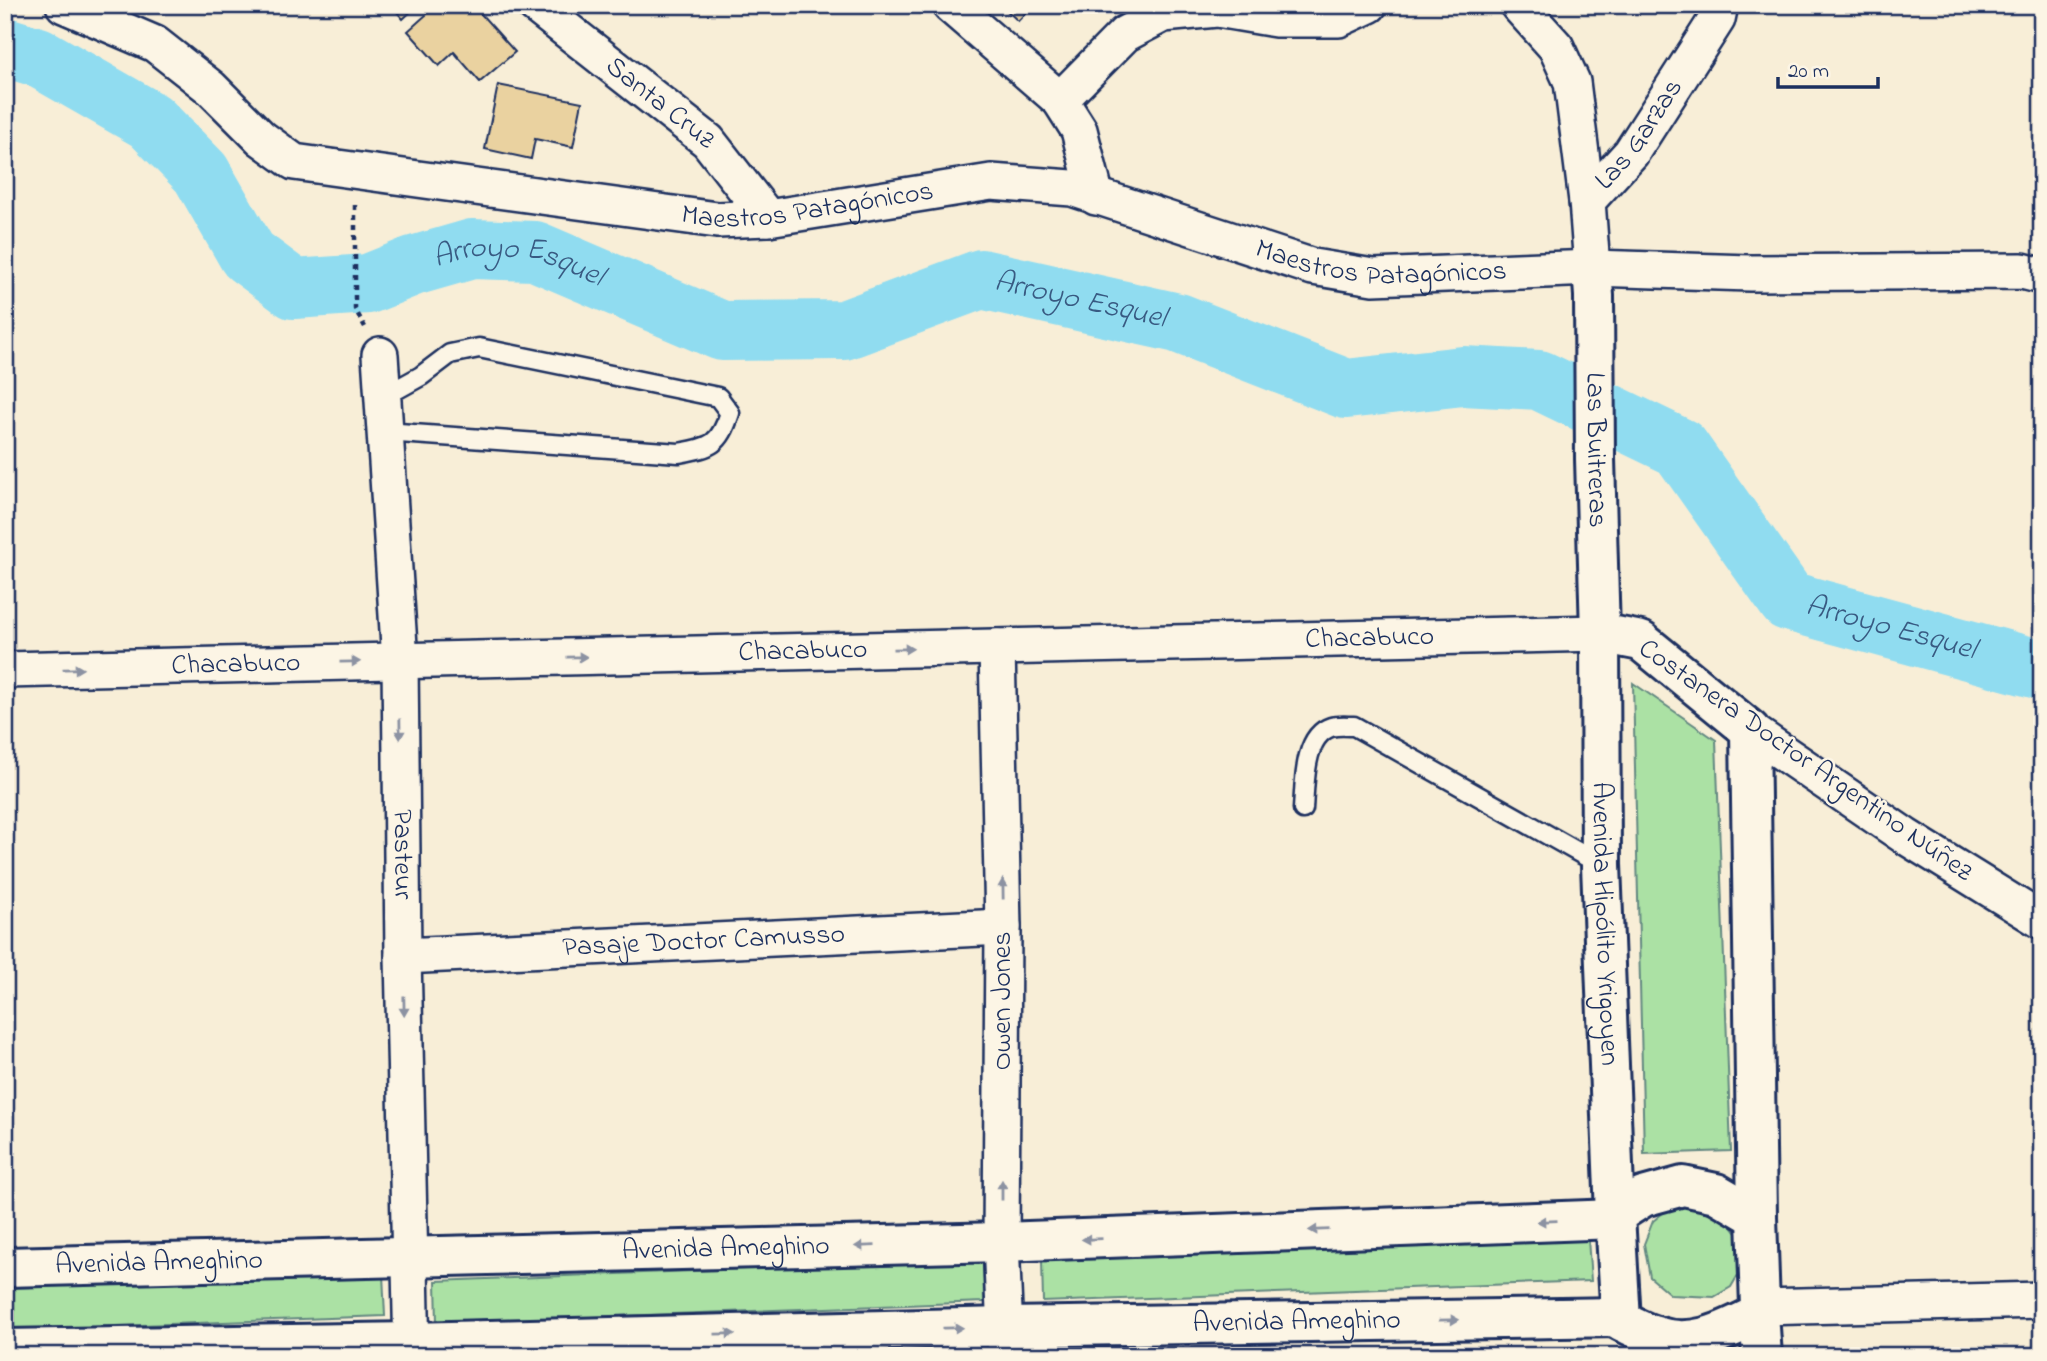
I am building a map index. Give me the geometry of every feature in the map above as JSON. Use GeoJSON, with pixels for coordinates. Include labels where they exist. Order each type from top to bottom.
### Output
{"type":"FeatureCollection","features":[{"type":"Feature","properties":{"kind":"main road","name":"Las Buitreras"},"geometry":{"type":"LineString","coordinates":[[1593,282],[1600,633]]}},
{"type":"Feature","properties":{"kind":"main road","name":"Costanera Doctor Argentino Núñez"},"geometry":{"type":"LineString","coordinates":[[1600,633],[1641,641],[1750,730]]}},
{"type":"Feature","properties":{"kind":"main road","name":"Avenida Hipólito Yrigoyen"},"geometry":{"type":"LineString","coordinates":[[1600,633],[1601,864],[1615,1217]]}},
{"type":"Feature","properties":{"kind":"main road"},"geometry":{"type":"LineString","coordinates":[[1750,730],[1757,1217],[1762,1356]]}},
{"type":"Feature","properties":{"kind":"main road"},"geometry":{"type":"LineString","coordinates":[[1757,1217],[1716,1193],[1683,1186],[1643,1196],[1615,1217],[1621,1331],[1687,1342],[1713,1337],[1760,1310]]}},
{"type":"Feature","properties":{"kind":"main road","name":"Avenida Ameghino"},"geometry":{"type":"LineString","coordinates":[[5,1267],[1001,1242],[1615,1217]]}},
{"type":"Feature","properties":{"kind":"main road","name":"Avenida Ameghino"},"geometry":{"type":"LineString","coordinates":[[5,1349],[412,1349],[1621,1331]]}},
{"type":"Feature","properties":{"kind":"street","name":"Maestros Patagónicos"},"geometry":{"type":"LineString","coordinates":[[64,5],[155,44],[211,88],[261,138],[294,162],[717,220],[768,218],[991,182],[1072,188],[1313,267],[1373,277],[1593,282],[1751,273],[2022,271],[2042,276]]}},
{"type":"Feature","properties":{"kind":"street","name":"Santa Cruz"},"geometry":{"type":"LineString","coordinates":[[535,5],[708,141],[768,218]]}},
{"type":"Feature","properties":{"kind":"street"},"geometry":{"type":"LineString","coordinates":[[950,5],[1060,100],[1079,130],[1096,197]]}},
{"type":"Feature","properties":{"kind":"street"},"geometry":{"type":"LineString","coordinates":[[1060,100],[1125,34],[1163,14],[1217,9],[1276,19],[1339,19],[1369,5]]}},
{"type":"Feature","properties":{"kind":"street"},"geometry":{"type":"LineString","coordinates":[[1518,5],[1556,47],[1573,82],[1587,201]]}},
{"type":"Feature","properties":{"kind":"street","name":"Las Garzas"},"geometry":{"type":"LineString","coordinates":[[1593,282],[1587,201],[1631,153],[1717,19],[1720,5]]}},
{"type":"Feature","properties":{"kind":"street","name":"Pasteur"},"geometry":{"type":"LineString","coordinates":[[380,355],[400,661],[403,956],[412,1349]]}},
{"type":"Feature","properties":{"kind":"street","name":"Chacabuco"},"geometry":{"type":"LineString","coordinates":[[5,670],[1600,633]]}},
{"type":"Feature","properties":{"kind":"street","name":"Owen Jones"},"geometry":{"type":"LineString","coordinates":[[997,647],[1003,927],[1001,1242],[1005,1341]]}},
{"type":"Feature","properties":{"kind":"street","name":"Costanera Doctor Argentino Núñez"},"geometry":{"type":"LineString","coordinates":[[1750,730],[1905,836],[2042,920]]}},
{"type":"Feature","properties":{"kind":"street","name":"Pasaje Doctor Camusso"},"geometry":{"type":"LineString","coordinates":[[403,956],[1003,927]]}},
{"type":"Feature","properties":{"kind":"street"},"geometry":{"type":"LineString","coordinates":[[1760,1310],[2042,1300]]}},
{"type":"Feature","properties":{"kind":"lane"},"geometry":{"type":"LineString","coordinates":[[383,397],[421,376],[450,354],[479,348],[718,397],[730,413],[724,432],[708,447],[679,453],[385,432]]}},
{"type":"Feature","properties":{"kind":"lane"},"geometry":{"type":"LineString","coordinates":[[1303,809],[1309,751],[1319,733],[1332,726],[1354,726],[1601,864]]}},
{"type":"Feature","properties":{"kind":"path"},"geometry":{"type":"LineString","coordinates":[[355,218],[355,309]]}},
{"type":"Feature","properties":{"kind":"green space"},"geometry":{"type":"Polygon","coordinates":[[[1633,683],[1716,740],[1731,1151],[1644,1154],[1633,683]]]}},
{"type":"Feature","properties":{"kind":"green space"},"geometry":{"type":"Polygon","coordinates":[[[1702,1203],[1723,1215],[1739,1236],[1738,1275],[1731,1287],[1714,1297],[1671,1295],[1650,1277],[1644,1244],[1653,1221],[1674,1204],[1702,1203]]]}},
{"type":"Feature","properties":{"kind":"green space"},"geometry":{"type":"Polygon","coordinates":[[[1588,1239],[1591,1281],[1043,1302],[1042,1260],[1588,1239]]]}},
{"type":"Feature","properties":{"kind":"green space"},"geometry":{"type":"Polygon","coordinates":[[[983,1260],[984,1302],[437,1323],[436,1281],[983,1260]]]}},
{"type":"Feature","properties":{"kind":"green space"},"geometry":{"type":"Polygon","coordinates":[[[383,1274],[385,1316],[5,1330],[5,1288],[383,1274]]]}},
{"type":"Feature","properties":{"kind":"building"},"geometry":{"type":"Polygon","coordinates":[[[391,5],[418,5],[403,19],[391,5]]]}},
{"type":"Feature","properties":{"kind":"building"},"geometry":{"type":"Polygon","coordinates":[[[437,5],[473,5],[515,52],[480,82],[454,52],[439,66],[408,31],[437,5]]]}},
{"type":"Feature","properties":{"kind":"building"},"geometry":{"type":"Polygon","coordinates":[[[1001,5],[1033,5],[1018,21],[1001,5]]]}},
{"type":"Feature","properties":{"kind":"building"},"geometry":{"type":"Polygon","coordinates":[[[498,85],[582,102],[573,147],[535,139],[531,159],[485,149],[498,85]]]}},
{"type":"Feature","properties":{"kind":"waterway","name":"Arroyo Esquel"},"geometry":{"type":"LineString","coordinates":[[5,47],[38,57],[150,121],[201,173],[248,255],[294,289],[368,284],[413,266],[472,249],[535,251],[722,331],[844,330],[981,279],[1178,323],[1346,389],[1463,376],[1539,380],[1680,448],[1788,601],[2042,670]]}}]}
